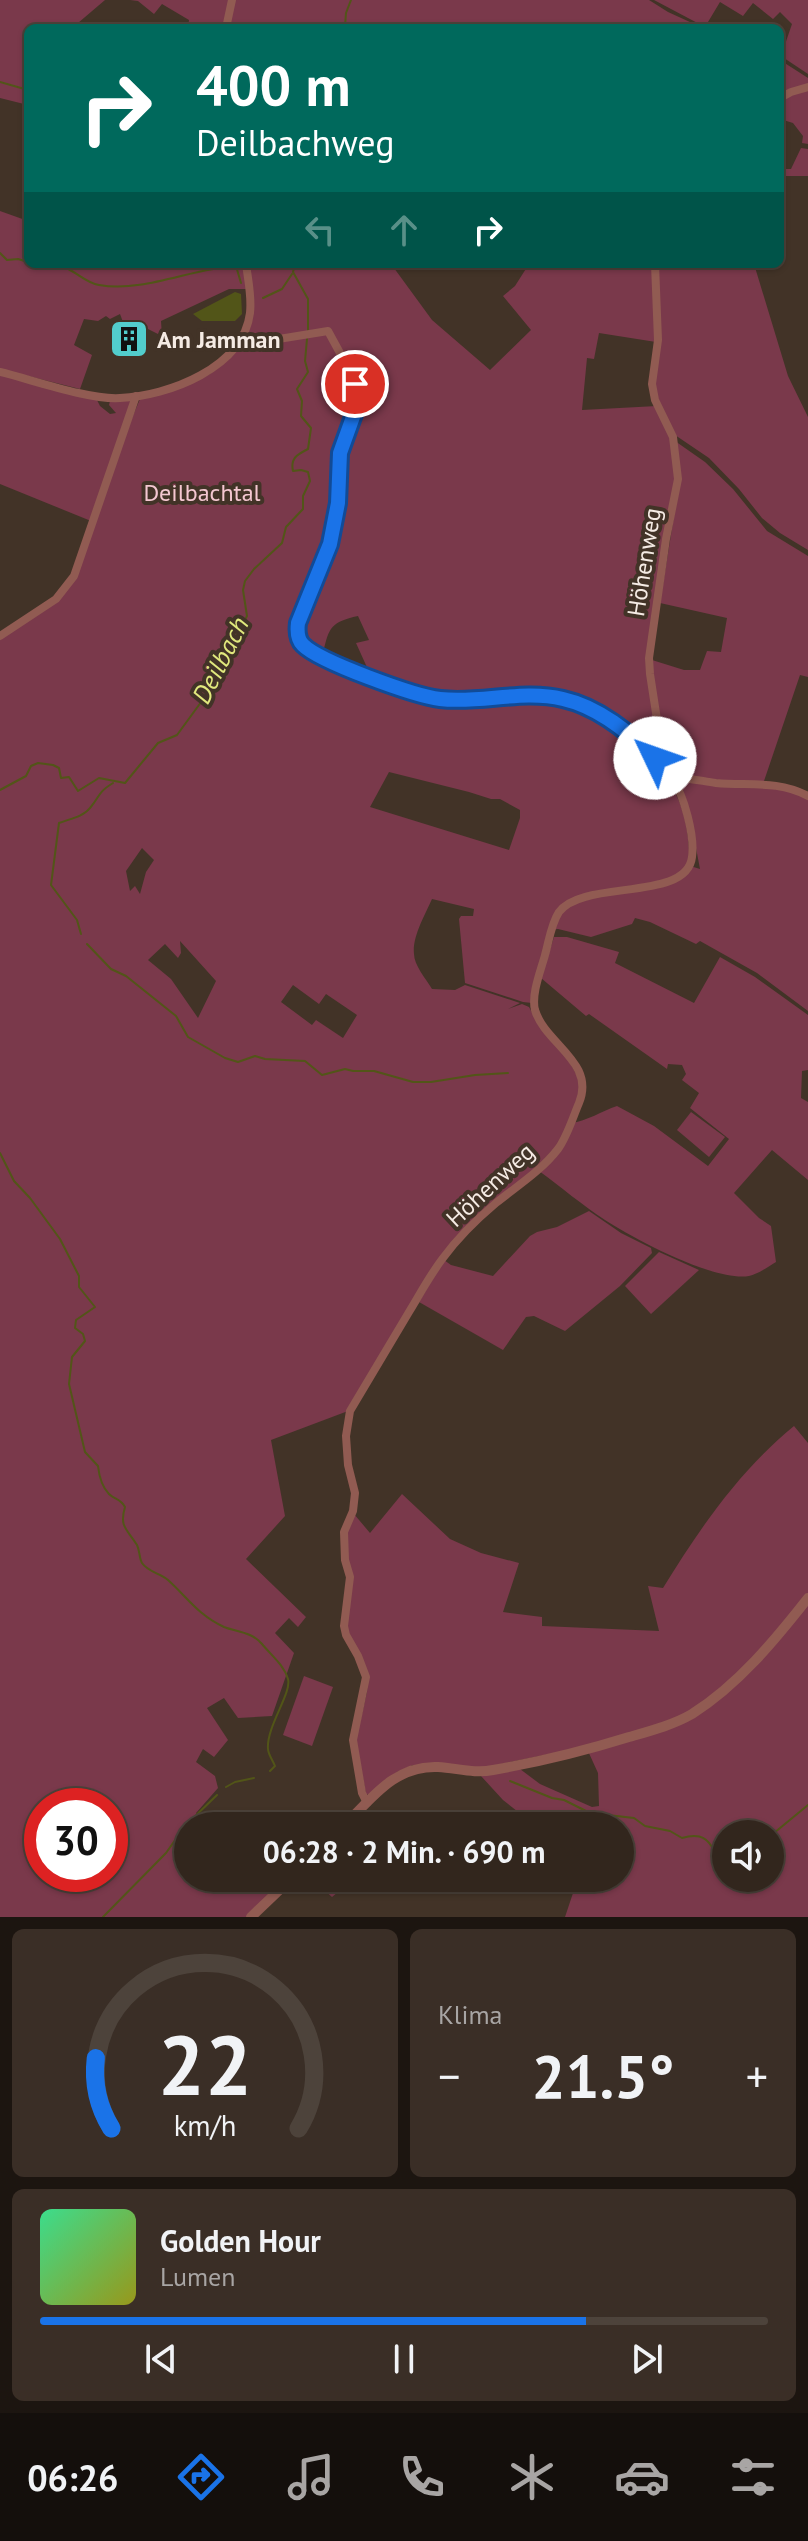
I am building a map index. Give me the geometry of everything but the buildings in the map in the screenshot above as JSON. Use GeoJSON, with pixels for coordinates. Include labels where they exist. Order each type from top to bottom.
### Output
{"type":"FeatureCollection","features":[{"type":"Feature","properties":{"kind":"street"},"geometry":{"type":"LineString","coordinates":[[227,24],[232,0]]}},
{"type":"Feature","properties":{"kind":"street"},"geometry":{"type":"LineString","coordinates":[[784,96],[808,87]]}},
{"type":"Feature","properties":{"kind":"street"},"geometry":{"type":"LineString","coordinates":[[0,372],[100,397],[120,398],[193,381],[217,365],[245,331],[250,314],[246,268]]}},
{"type":"Feature","properties":{"kind":"street","name":"Höhenweg"},"geometry":{"type":"LineString","coordinates":[[367,1803],[362,1793],[353,1740],[366,1677],[344,1626],[350,1577],[345,1560],[344,1532],[353,1511],[355,1493],[348,1465],[346,1436],[350,1411],[442,1258],[491,1207],[537,1170],[564,1138],[582,1092],[581,1078],[570,1055],[542,1023],[534,1006],[551,931],[560,911],[574,900],[662,884],[690,868],[693,850],[688,818],[672,778],[655,758],[658,726],[649,658],[678,479],[673,437],[655,400],[652,384],[658,340],[655,268]]}},
{"type":"Feature","properties":{"kind":"street"},"geometry":{"type":"LineString","coordinates":[[235,346],[328,331],[352,375],[358,403],[340,453],[338,503],[330,544],[298,623],[296,633],[302,644],[355,672],[427,696],[443,699],[532,695],[562,698],[614,723],[655,758]]}},
{"type":"Feature","properties":{"kind":"street"},"geometry":{"type":"LineString","coordinates":[[0,636],[56,599],[74,576],[136,396]]}},
{"type":"Feature","properties":{"kind":"street"},"geometry":{"type":"LineString","coordinates":[[672,778],[770,784],[808,796]]}},
{"type":"Feature","properties":{"kind":"street"},"geometry":{"type":"LineString","coordinates":[[358,1812],[398,1775],[409,1770],[440,1767],[475,1772],[507,1768],[595,1748],[679,1720],[731,1684],[770,1645],[808,1598]]}},
{"type":"Feature","properties":{"kind":"street"},"geometry":{"type":"LineString","coordinates":[[251,1917],[277,1892]]}},
{"type":"Feature","properties":{"kind":"green space"},"geometry":{"type":"Polygon","coordinates":[[[0,0],[105,0],[79,24],[24,24],[24,104],[0,98],[0,0]]]}},
{"type":"Feature","properties":{"kind":"green space"},"geometry":{"type":"Polygon","coordinates":[[[130,0],[229,0],[224,24],[188,24],[189,20],[162,4],[154,14],[138,1],[130,0]]]}},
{"type":"Feature","properties":{"kind":"green space"},"geometry":{"type":"Polygon","coordinates":[[[235,0],[649,0],[694,24],[230,24],[235,0]]]}},
{"type":"Feature","properties":{"kind":"green space"},"geometry":{"type":"Polygon","coordinates":[[[654,0],[808,0],[808,74],[784,58],[784,47],[792,24],[780,12],[773,19],[753,3],[743,16],[720,2],[707,24],[699,24],[654,0]]]}},
{"type":"Feature","properties":{"kind":"green space"},"geometry":{"type":"Polygon","coordinates":[[[784,63],[808,78],[808,85],[784,95],[784,63]]]}},
{"type":"Feature","properties":{"kind":"green space"},"geometry":{"type":"Polygon","coordinates":[[[808,88],[808,144],[802,143],[803,136],[793,123],[784,120],[784,98],[808,88]]]}},
{"type":"Feature","properties":{"kind":"green space"},"geometry":{"type":"Polygon","coordinates":[[[801,148],[808,149],[808,176],[784,176],[784,169],[791,169],[801,148]]]}},
{"type":"Feature","properties":{"kind":"green space"},"geometry":{"type":"Polygon","coordinates":[[[0,211],[24,220],[24,268],[244,268],[246,289],[229,289],[161,321],[162,336],[123,322],[120,314],[98,321],[84,319],[74,345],[92,355],[80,389],[0,369],[0,211]]]}},
{"type":"Feature","properties":{"kind":"green space","name":"Deilbachtal"},"geometry":{"type":"Polygon","coordinates":[[[248,268],[394,268],[432,320],[490,370],[531,330],[503,296],[515,286],[526,268],[755,268],[788,376],[808,417],[808,550],[762,518],[709,458],[675,435],[656,394],[656,342],[599,333],[594,359],[587,358],[582,410],[657,406],[672,437],[677,478],[650,633],[657,732],[653,762],[673,788],[681,806],[688,842],[687,865],[700,869],[680,780],[787,790],[808,798],[808,1011],[757,973],[700,941],[696,944],[635,918],[632,924],[591,937],[558,929],[548,930],[532,1003],[523,1002],[465,983],[459,919],[461,916],[473,916],[474,909],[432,899],[414,947],[416,963],[432,989],[455,990],[465,985],[520,1003],[508,1009],[522,1004],[529,1007],[538,1023],[560,1046],[578,1077],[581,1092],[562,1139],[551,1153],[441,1256],[348,1411],[271,1440],[285,1516],[246,1559],[306,1617],[298,1627],[289,1618],[275,1633],[294,1653],[272,1716],[238,1718],[224,1698],[207,1708],[228,1740],[214,1757],[203,1749],[196,1762],[215,1776],[218,1788],[197,1812],[174,1812],[174,1892],[273,1892],[246,1917],[0,1917],[0,635],[65,592],[91,521],[0,484],[0,375],[96,398],[110,414],[116,413],[109,405],[110,401],[130,399],[129,425],[140,399],[210,374],[246,333],[248,268]],[[358,616],[333,627],[323,653],[304,644],[346,669],[345,674],[415,695],[419,688],[370,674],[356,643],[369,640],[358,616]],[[389,772],[370,807],[509,850],[520,810],[500,799],[389,772]],[[142,848],[126,871],[130,891],[135,886],[140,894],[146,872],[154,860],[142,848]],[[180,941],[178,958],[165,944],[148,960],[171,979],[198,1018],[216,981],[180,941]],[[293,985],[281,1002],[312,1025],[316,1020],[343,1038],[357,1015],[326,994],[319,1004],[293,985]]]}},
{"type":"Feature","properties":{"kind":"green space"},"geometry":{"type":"Polygon","coordinates":[[[675,441],[705,462],[733,489],[767,531],[808,556],[808,677],[800,675],[764,781],[694,777],[677,770],[659,752],[652,660],[684,670],[700,670],[707,651],[721,652],[727,618],[660,603],[680,479],[675,441]]]}},
{"type":"Feature","properties":{"kind":"green space"},"geometry":{"type":"Polygon","coordinates":[[[554,937],[567,937],[619,952],[615,963],[694,1003],[720,957],[755,977],[808,1015],[808,1070],[802,1071],[801,1098],[808,1102],[808,1180],[772,1150],[734,1193],[771,1226],[776,1262],[749,1276],[734,1276],[696,1266],[618,1228],[539,1171],[571,1123],[617,1106],[654,1126],[708,1166],[729,1139],[690,1108],[699,1093],[682,1080],[686,1074],[682,1065],[668,1064],[667,1069],[589,1014],[586,1016],[541,978],[554,937]]]}},
{"type":"Feature","properties":{"kind":"green space"},"geometry":{"type":"Polygon","coordinates":[[[691,1112],[725,1137],[709,1157],[677,1130],[691,1112]]]}},
{"type":"Feature","properties":{"kind":"green space"},"geometry":{"type":"Polygon","coordinates":[[[589,1211],[621,1233],[651,1248],[652,1253],[620,1286],[565,1331],[534,1316],[526,1317],[503,1350],[419,1302],[444,1260],[451,1265],[493,1276],[530,1236],[589,1211]]]}},
{"type":"Feature","properties":{"kind":"green space"},"geometry":{"type":"Polygon","coordinates":[[[659,1252],[699,1270],[651,1314],[625,1286],[659,1252]]]}},
{"type":"Feature","properties":{"kind":"green space"},"geometry":{"type":"Polygon","coordinates":[[[794,1426],[808,1443],[808,1594],[788,1621],[734,1677],[693,1710],[670,1721],[598,1744],[477,1769],[413,1765],[397,1772],[371,1795],[366,1794],[356,1740],[368,1675],[347,1634],[346,1532],[354,1514],[370,1533],[402,1494],[450,1539],[481,1553],[519,1563],[503,1612],[542,1617],[542,1626],[659,1631],[648,1586],[663,1588],[738,1481],[794,1426]]]}},
{"type":"Feature","properties":{"kind":"green space"},"geometry":{"type":"Polygon","coordinates":[[[808,1604],[808,1917],[565,1917],[573,1892],[634,1892],[634,1812],[518,1812],[481,1776],[520,1769],[540,1784],[592,1807],[599,1806],[598,1773],[588,1751],[691,1718],[808,1604]]]}},
{"type":"Feature","properties":{"kind":"green space"},"geometry":{"type":"Polygon","coordinates":[[[304,1676],[333,1687],[312,1746],[283,1735],[304,1676]]]}},
{"type":"Feature","properties":{"kind":"shaded area"},"geometry":{"type":"Polygon","coordinates":[[[235,292],[241,294],[242,314],[235,321],[202,321],[193,314],[235,292]]]}},
{"type":"Feature","properties":{"kind":"waterway","name":"Deilbach"},"geometry":{"type":"LineString","coordinates":[[345,24],[351,0]]}},
{"type":"Feature","properties":{"kind":"waterway"},"geometry":{"type":"LineString","coordinates":[[0,82],[24,89]]}},
{"type":"Feature","properties":{"kind":"waterway"},"geometry":{"type":"LineString","coordinates":[[0,253],[7,260],[24,261]]}},
{"type":"Feature","properties":{"kind":"waterway"},"geometry":{"type":"LineString","coordinates":[[66,268],[94,284],[116,287],[151,283],[219,268]]}},
{"type":"Feature","properties":{"kind":"waterway"},"geometry":{"type":"LineString","coordinates":[[237,268],[241,283]]}},
{"type":"Feature","properties":{"kind":"waterway","name":"Deilbach"},"geometry":{"type":"LineString","coordinates":[[294,268],[293,272],[308,299],[308,332]]}},
{"type":"Feature","properties":{"kind":"waterway"},"geometry":{"type":"LineString","coordinates":[[263,298],[282,289],[292,274]]}},
{"type":"Feature","properties":{"kind":"waterway","name":"Deilbach"},"geometry":{"type":"LineString","coordinates":[[0,790],[26,776],[31,766],[38,763],[59,768],[61,778],[69,777],[78,791],[99,778],[125,783],[158,743],[177,735],[207,694],[217,674],[218,662],[247,616],[243,590],[245,581],[282,543],[286,527],[303,509],[303,496],[310,481],[308,472],[293,471],[292,467],[296,457],[308,449],[311,428],[301,416],[302,401],[297,389],[308,372],[305,361],[307,339]]}},
{"type":"Feature","properties":{"kind":"waterway"},"geometry":{"type":"LineString","coordinates":[[81,934],[77,920],[51,885],[59,823],[87,811],[113,783]]}},
{"type":"Feature","properties":{"kind":"waterway"},"geometry":{"type":"LineString","coordinates":[[87,944],[111,969],[126,976],[176,1016],[188,1037],[238,1062],[255,1056],[305,1061],[322,1075],[345,1069],[374,1071],[413,1082],[508,1073]]}},
{"type":"Feature","properties":{"kind":"waterway"},"geometry":{"type":"LineString","coordinates":[[0,1153],[14,1181],[60,1239],[79,1276],[79,1287],[95,1307],[76,1320],[75,1328],[83,1334],[85,1341],[72,1357],[69,1384],[85,1452],[98,1466],[107,1491],[125,1507],[124,1524],[137,1545],[142,1563],[168,1580],[207,1617],[258,1640],[286,1674],[286,1693],[268,1740],[268,1751],[275,1766],[270,1771]]}},
{"type":"Feature","properties":{"kind":"waterway"},"geometry":{"type":"LineString","coordinates":[[226,1787],[254,1778]]}},
{"type":"Feature","properties":{"kind":"waterway"},"geometry":{"type":"LineString","coordinates":[[510,1781],[564,1800],[590,1813],[634,1818],[645,1826],[670,1831],[682,1838],[699,1836],[712,1847]]}},
{"type":"Feature","properties":{"kind":"waterway"},"geometry":{"type":"LineString","coordinates":[[103,1917],[217,1795]]}},
{"type":"Feature","properties":{"kind":"waterway"},"geometry":{"type":"LineString","coordinates":[[784,1825],[808,1805]]}},
{"type":"Feature","properties":{"kind":"place","name":"Am Jamman"},"geometry":{"type":"Point","coordinates":[129,339]}},
{"type":"Feature","properties":{"kind":"route"},"geometry":{"type":"LineString","coordinates":[[355,384],[358,403],[340,453],[338,503],[330,544],[298,623],[296,633],[302,644],[355,672],[427,696],[443,699],[532,695],[562,698],[614,723],[655,758]]}}]}
